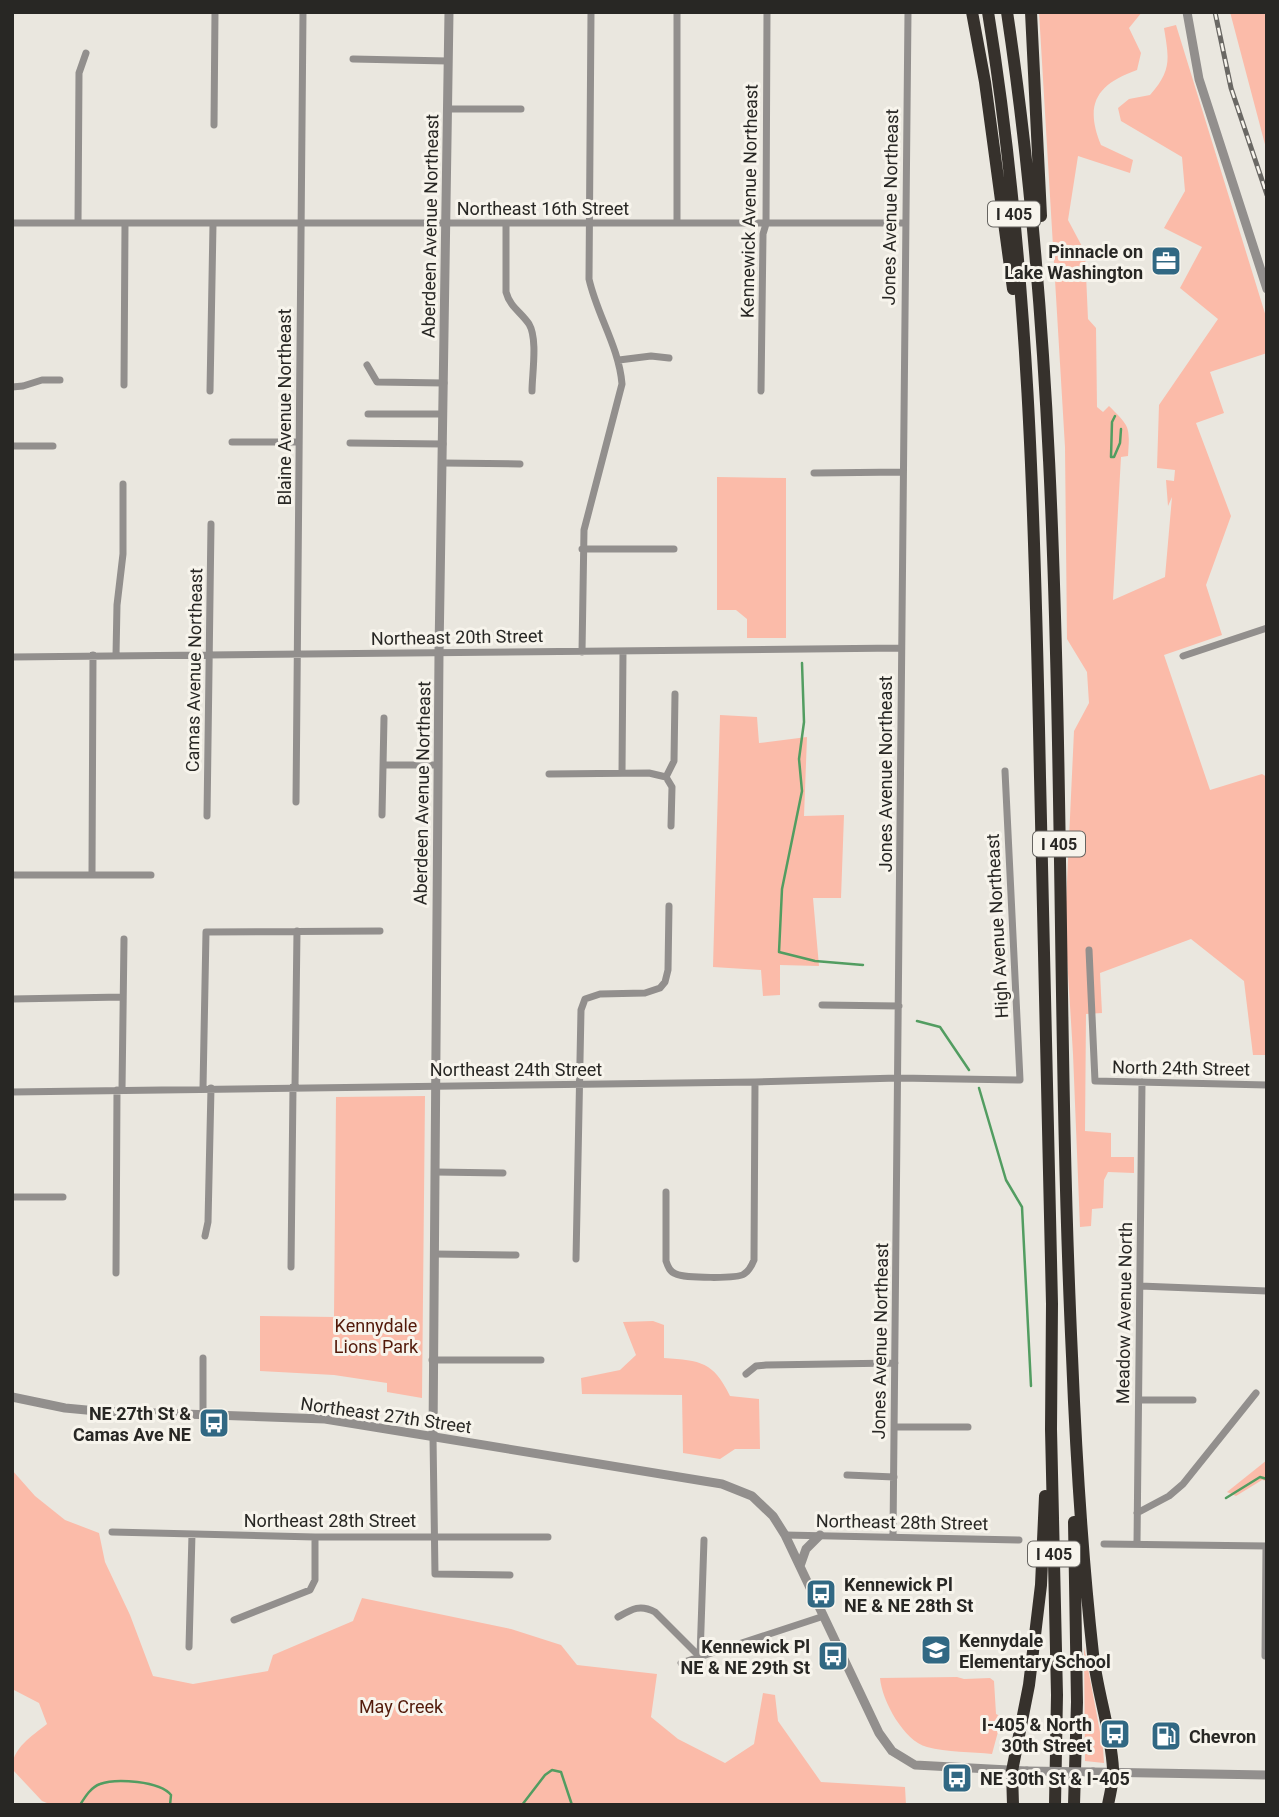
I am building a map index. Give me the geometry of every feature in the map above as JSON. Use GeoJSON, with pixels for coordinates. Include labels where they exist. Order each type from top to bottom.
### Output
{"type":"FeatureCollection","features":[{"type":"Feature","properties":{"kind":"highway"},"geometry":{"type":"LineString","coordinates":[[972,12],[992,128],[1029,417]]}},
{"type":"Feature","properties":{"kind":"highway","name":"I 405"},"geometry":{"type":"LineString","coordinates":[[988,12],[1008,160],[1023,319],[1036,577],[1052,1304],[1057,1695],[1055,1805]]}},
{"type":"Feature","properties":{"kind":"highway","name":"I 405"},"geometry":{"type":"LineString","coordinates":[[1007,12],[1032,205],[1042,332],[1053,570],[1072,1357],[1077,1702],[1074,1805]]}},
{"type":"Feature","properties":{"kind":"highway"},"geometry":{"type":"LineString","coordinates":[[1031,12],[1040,194],[1042,332]]}},
{"type":"Feature","properties":{"kind":"highway"},"geometry":{"type":"LineString","coordinates":[[1013,1805],[1012,1771],[1029,1685],[1041,1585],[1052,1304]]}},
{"type":"Feature","properties":{"kind":"highway"},"geometry":{"type":"LineString","coordinates":[[1072,1357],[1085,1575],[1093,1658],[1114,1773],[1108,1805]]}},
{"type":"Feature","properties":{"kind":"street"},"geometry":{"type":"LineString","coordinates":[[214,125],[215,12]]}},
{"type":"Feature","properties":{"kind":"street","name":"Blaine Avenue Northeast"},"geometry":{"type":"LineString","coordinates":[[296,802],[303,12]]}},
{"type":"Feature","properties":{"kind":"street","name":"Aberdeen Avenue Northeast"},"geometry":{"type":"LineString","coordinates":[[449,12],[444,225],[432,1360],[435,1574],[510,1575]]}},
{"type":"Feature","properties":{"kind":"street"},"geometry":{"type":"LineString","coordinates":[[582,652],[584,530],[622,384],[619,360],[596,306],[589,279],[591,12]]}},
{"type":"Feature","properties":{"kind":"street"},"geometry":{"type":"LineString","coordinates":[[677,12],[677,223]]}},
{"type":"Feature","properties":{"kind":"street","name":"Kennewick Avenue Northeast"},"geometry":{"type":"LineString","coordinates":[[761,391],[763,234],[766,224],[767,12]]}},
{"type":"Feature","properties":{"kind":"street","name":"Jones Avenue Northeast"},"geometry":{"type":"LineString","coordinates":[[893,1536],[908,12]]}},
{"type":"Feature","properties":{"kind":"street"},"geometry":{"type":"LineString","coordinates":[[1186,12],[1199,79],[1267,289]]}},
{"type":"Feature","properties":{"kind":"street"},"geometry":{"type":"LineString","coordinates":[[78,223],[79,73],[86,53]]}},
{"type":"Feature","properties":{"kind":"street"},"geometry":{"type":"LineString","coordinates":[[353,59],[448,61]]}},
{"type":"Feature","properties":{"kind":"street"},"geometry":{"type":"LineString","coordinates":[[447,109],[521,109]]}},
{"type":"Feature","properties":{"kind":"street","name":"Northeast 16th Street"},"geometry":{"type":"LineString","coordinates":[[12,223],[906,223]]}},
{"type":"Feature","properties":{"kind":"street"},"geometry":{"type":"LineString","coordinates":[[124,385],[125,224]]}},
{"type":"Feature","properties":{"kind":"street"},"geometry":{"type":"LineString","coordinates":[[210,391],[213,224]]}},
{"type":"Feature","properties":{"kind":"street"},"geometry":{"type":"LineString","coordinates":[[506,225],[506,292],[508,301],[528,323],[533,335],[532,391]]}},
{"type":"Feature","properties":{"kind":"street"},"geometry":{"type":"LineString","coordinates":[[619,360],[651,356],[669,358]]}},
{"type":"Feature","properties":{"kind":"street"},"geometry":{"type":"LineString","coordinates":[[367,365],[377,383],[444,383]]}},
{"type":"Feature","properties":{"kind":"street"},"geometry":{"type":"LineString","coordinates":[[12,387],[42,380],[60,380]]}},
{"type":"Feature","properties":{"kind":"street"},"geometry":{"type":"LineString","coordinates":[[368,414],[443,414]]}},
{"type":"Feature","properties":{"kind":"street"},"geometry":{"type":"LineString","coordinates":[[232,442],[299,442]]}},
{"type":"Feature","properties":{"kind":"street"},"geometry":{"type":"LineString","coordinates":[[351,443],[443,444]]}},
{"type":"Feature","properties":{"kind":"street"},"geometry":{"type":"LineString","coordinates":[[12,446],[53,446]]}},
{"type":"Feature","properties":{"kind":"street"},"geometry":{"type":"LineString","coordinates":[[443,463],[520,464]]}},
{"type":"Feature","properties":{"kind":"street"},"geometry":{"type":"LineString","coordinates":[[814,473],[903,472]]}},
{"type":"Feature","properties":{"kind":"street"},"geometry":{"type":"LineString","coordinates":[[116,655],[117,605],[123,554],[123,484]]}},
{"type":"Feature","properties":{"kind":"street","name":"Camas Avenue Northeast"},"geometry":{"type":"LineString","coordinates":[[208,816],[211,524]]}},
{"type":"Feature","properties":{"kind":"street"},"geometry":{"type":"LineString","coordinates":[[582,550],[674,549]]}},
{"type":"Feature","properties":{"kind":"street"},"geometry":{"type":"LineString","coordinates":[[1183,656],[1267,628]]}},
{"type":"Feature","properties":{"kind":"street","name":"Northeast 20th Street"},"geometry":{"type":"LineString","coordinates":[[12,657],[901,649]]}},
{"type":"Feature","properties":{"kind":"street"},"geometry":{"type":"LineString","coordinates":[[622,772],[623,651]]}},
{"type":"Feature","properties":{"kind":"street"},"geometry":{"type":"LineString","coordinates":[[92,874],[93,655]]}},
{"type":"Feature","properties":{"kind":"street"},"geometry":{"type":"LineString","coordinates":[[666,778],[674,761],[675,694]]}},
{"type":"Feature","properties":{"kind":"street"},"geometry":{"type":"LineString","coordinates":[[382,816],[384,718]]}},
{"type":"Feature","properties":{"kind":"street"},"geometry":{"type":"LineString","coordinates":[[383,765],[438,765]]}},
{"type":"Feature","properties":{"kind":"street","name":"High Avenue Northeast"},"geometry":{"type":"LineString","coordinates":[[1005,771],[1020,1080]]}},
{"type":"Feature","properties":{"kind":"street"},"geometry":{"type":"LineString","coordinates":[[549,774],[656,773],[666,778],[672,787],[671,825]]}},
{"type":"Feature","properties":{"kind":"street"},"geometry":{"type":"LineString","coordinates":[[12,874],[151,875]]}},
{"type":"Feature","properties":{"kind":"street"},"geometry":{"type":"LineString","coordinates":[[576,1259],[580,1016],[585,999],[600,994],[645,993],[660,988],[665,982],[668,970],[669,906]]}},
{"type":"Feature","properties":{"kind":"street"},"geometry":{"type":"LineString","coordinates":[[291,1267],[297,931]]}},
{"type":"Feature","properties":{"kind":"street"},"geometry":{"type":"LineString","coordinates":[[205,1236],[208,1222],[206,932],[380,931]]}},
{"type":"Feature","properties":{"kind":"street"},"geometry":{"type":"LineString","coordinates":[[116,1273],[124,939]]}},
{"type":"Feature","properties":{"kind":"street","name":"North 24th Street"},"geometry":{"type":"LineString","coordinates":[[1089,950],[1095,1081],[1267,1085]]}},
{"type":"Feature","properties":{"kind":"street"},"geometry":{"type":"LineString","coordinates":[[12,999],[123,997]]}},
{"type":"Feature","properties":{"kind":"street"},"geometry":{"type":"LineString","coordinates":[[822,1006],[899,1006]]}},
{"type":"Feature","properties":{"kind":"street","name":"Northeast 24th Street"},"geometry":{"type":"LineString","coordinates":[[12,1092],[898,1078],[1020,1080]]}},
{"type":"Feature","properties":{"kind":"street"},"geometry":{"type":"LineString","coordinates":[[666,1192],[666,1261],[671,1270],[681,1275],[734,1277],[744,1274],[754,1260],[755,1082]]}},
{"type":"Feature","properties":{"kind":"street","name":"Meadow Avenue North"},"geometry":{"type":"LineString","coordinates":[[1137,1543],[1142,1083]]}},
{"type":"Feature","properties":{"kind":"street"},"geometry":{"type":"LineString","coordinates":[[435,1172],[503,1173]]}},
{"type":"Feature","properties":{"kind":"street"},"geometry":{"type":"LineString","coordinates":[[12,1197],[63,1196]]}},
{"type":"Feature","properties":{"kind":"street"},"geometry":{"type":"LineString","coordinates":[[434,1254],[516,1255]]}},
{"type":"Feature","properties":{"kind":"street"},"geometry":{"type":"LineString","coordinates":[[1140,1286],[1267,1291]]}},
{"type":"Feature","properties":{"kind":"street"},"geometry":{"type":"LineString","coordinates":[[203,1358],[203,1415]]}},
{"type":"Feature","properties":{"kind":"street"},"geometry":{"type":"LineString","coordinates":[[432,1360],[541,1360]]}},
{"type":"Feature","properties":{"kind":"street"},"geometry":{"type":"LineString","coordinates":[[746,1374],[757,1366],[766,1365],[895,1363]]}},
{"type":"Feature","properties":{"kind":"street"},"geometry":{"type":"LineString","coordinates":[[1137,1513],[1169,1496],[1183,1484],[1256,1393]]}},
{"type":"Feature","properties":{"kind":"street","name":"Northeast 27th Street"},"geometry":{"type":"LineString","coordinates":[[12,1397],[65,1408],[97,1411],[325,1419],[722,1484],[752,1496],[764,1505],[785,1535]]}},
{"type":"Feature","properties":{"kind":"street"},"geometry":{"type":"LineString","coordinates":[[1139,1400],[1193,1400]]}},
{"type":"Feature","properties":{"kind":"street"},"geometry":{"type":"LineString","coordinates":[[895,1427],[968,1427]]}},
{"type":"Feature","properties":{"kind":"street"},"geometry":{"type":"LineString","coordinates":[[847,1475],[894,1477]]}},
{"type":"Feature","properties":{"kind":"street","name":"Northeast 28th Street"},"geometry":{"type":"LineString","coordinates":[[112,1532],[315,1537],[548,1536]]}},
{"type":"Feature","properties":{"kind":"street"},"geometry":{"type":"LineString","coordinates":[[189,1647],[192,1534]]}},
{"type":"Feature","properties":{"kind":"street"},"geometry":{"type":"LineString","coordinates":[[785,1535],[879,1733],[898,1755],[915,1765],[925,1768],[1012,1771],[1267,1775]]}},
{"type":"Feature","properties":{"kind":"street","name":"Northeast 28th Street"},"geometry":{"type":"LineString","coordinates":[[785,1535],[1019,1540]]}},
{"type":"Feature","properties":{"kind":"street"},"geometry":{"type":"LineString","coordinates":[[800,1566],[806,1549],[820,1535]]}},
{"type":"Feature","properties":{"kind":"street"},"geometry":{"type":"LineString","coordinates":[[234,1620],[310,1590],[315,1580],[315,1537]]}},
{"type":"Feature","properties":{"kind":"street"},"geometry":{"type":"LineString","coordinates":[[700,1657],[704,1540]]}},
{"type":"Feature","properties":{"kind":"street"},"geometry":{"type":"LineString","coordinates":[[1104,1544],[1266,1546],[1265,1656]]}},
{"type":"Feature","properties":{"kind":"street"},"geometry":{"type":"LineString","coordinates":[[618,1617],[634,1608],[645,1607],[655,1612],[700,1657]]}},
{"type":"Feature","properties":{"kind":"street"},"geometry":{"type":"LineString","coordinates":[[681,1663],[824,1616]]}},
{"type":"Feature","properties":{"kind":"green space"},"geometry":{"type":"Polygon","coordinates":[[[1039,12],[1142,12],[1129,28],[1141,53],[1137,70],[1112,82],[1098,97],[1094,107],[1096,131],[1101,145],[1133,160],[1130,173],[1078,156],[1068,220],[1085,252],[1088,319],[1096,328],[1097,407],[1103,412],[1109,406],[1125,423],[1129,438],[1128,456],[1121,457],[1113,600],[1165,577],[1172,497],[1168,506],[1166,480],[1174,481],[1175,470],[1157,468],[1159,405],[1218,319],[1180,288],[1202,247],[1164,228],[1185,191],[1182,157],[1121,121],[1118,108],[1129,99],[1150,95],[1162,78],[1168,56],[1164,28],[1176,25],[1267,320],[1267,353],[1210,372],[1224,413],[1196,423],[1231,516],[1206,585],[1222,635],[1164,655],[1210,790],[1262,774],[1267,777],[1267,1055],[1253,1055],[1244,981],[1191,939],[1100,973],[1102,1013],[1086,1014],[1085,1131],[1111,1133],[1111,1157],[1134,1157],[1134,1173],[1108,1172],[1104,1180],[1103,1208],[1092,1209],[1091,1226],[1080,1227],[1065,925],[1074,731],[1089,703],[1087,672],[1067,639],[1065,447],[1039,12]]]}},
{"type":"Feature","properties":{"kind":"green space"},"geometry":{"type":"Polygon","coordinates":[[[1230,12],[1267,12],[1267,152],[1230,12]]]}},
{"type":"Feature","properties":{"kind":"green space"},"geometry":{"type":"Polygon","coordinates":[[[717,477],[786,478],[786,638],[747,638],[747,619],[736,610],[717,610],[717,477]]]}},
{"type":"Feature","properties":{"kind":"green space"},"geometry":{"type":"Polygon","coordinates":[[[720,715],[757,717],[759,743],[807,737],[804,816],[844,815],[841,898],[813,898],[819,966],[780,965],[780,995],[763,996],[761,970],[713,967],[720,715]]]}},
{"type":"Feature","properties":{"kind":"green space","name":"Kennydale Lions Park"},"geometry":{"type":"Polygon","coordinates":[[[425,1096],[422,1398],[387,1392],[387,1383],[334,1375],[260,1371],[260,1316],[334,1317],[336,1097],[425,1096]]]}},
{"type":"Feature","properties":{"kind":"green space"},"geometry":{"type":"Polygon","coordinates":[[[653,1321],[664,1325],[664,1358],[705,1365],[718,1376],[730,1396],[759,1399],[760,1449],[735,1449],[720,1459],[683,1453],[682,1395],[582,1394],[581,1378],[620,1370],[636,1355],[623,1322],[653,1321]]]}},
{"type":"Feature","properties":{"kind":"green space"},"geometry":{"type":"Polygon","coordinates":[[[1267,1460],[1267,1481],[1262,1480],[1236,1496],[1227,1492],[1267,1460]]]}},
{"type":"Feature","properties":{"kind":"green space","name":"May Creek"},"geometry":{"type":"Polygon","coordinates":[[[12,1470],[35,1496],[65,1520],[99,1533],[105,1562],[130,1615],[153,1676],[193,1684],[268,1671],[273,1655],[353,1621],[362,1598],[511,1629],[561,1645],[577,1665],[657,1674],[651,1717],[678,1739],[725,1763],[754,1744],[763,1693],[775,1695],[778,1721],[821,1782],[905,1787],[906,1805],[52,1805],[42,1801],[12,1769],[19,1749],[47,1724],[39,1703],[12,1689],[12,1470]]]}},
{"type":"Feature","properties":{"kind":"green space"},"geometry":{"type":"Polygon","coordinates":[[[1084,1647],[1103,1748],[1104,1763],[1085,1761],[1084,1647]]]}},
{"type":"Feature","properties":{"kind":"green space"},"geometry":{"type":"Polygon","coordinates":[[[880,1678],[990,1678],[994,1681],[996,1714],[1002,1717],[992,1754],[942,1750],[918,1743],[896,1719],[885,1698],[880,1678]]]}},
{"type":"Feature","properties":{"kind":"waterway"},"geometry":{"type":"LineString","coordinates":[[1115,416],[1112,422],[1111,457],[1114,457],[1120,443],[1121,429]]}},
{"type":"Feature","properties":{"kind":"waterway"},"geometry":{"type":"LineString","coordinates":[[802,663],[804,722],[799,759],[802,791],[782,889],[779,952],[815,961],[863,965]]}},
{"type":"Feature","properties":{"kind":"waterway"},"geometry":{"type":"LineString","coordinates":[[917,1021],[940,1027],[969,1070]]}},
{"type":"Feature","properties":{"kind":"waterway"},"geometry":{"type":"LineString","coordinates":[[979,1088],[1006,1180],[1022,1207],[1031,1386]]}},
{"type":"Feature","properties":{"kind":"waterway"},"geometry":{"type":"LineString","coordinates":[[1226,1498],[1260,1477],[1267,1479]]}},
{"type":"Feature","properties":{"kind":"waterway","name":"May Creek"},"geometry":{"type":"LineString","coordinates":[[522,1805],[552,1770],[561,1772],[572,1805]]}},
{"type":"Feature","properties":{"kind":"waterway","name":"May Creek"},"geometry":{"type":"LineString","coordinates":[[80,1805],[97,1785],[127,1781],[165,1790],[171,1795],[170,1805]]}},
{"type":"Feature","properties":{"kind":"railway"},"geometry":{"type":"LineString","coordinates":[[1215,12],[1231,88],[1267,195]]}},
{"type":"Feature","properties":{"kind":"place","name":"Pinnacle on Lake Washington"},"geometry":{"type":"Point","coordinates":[1166,261]}},
{"type":"Feature","properties":{"kind":"place","name":"NE 27th St & Camas Ave NE"},"geometry":{"type":"Point","coordinates":[214,1423]}},
{"type":"Feature","properties":{"kind":"place","name":"Kennewick Pl NE & NE 28th St"},"geometry":{"type":"Point","coordinates":[821,1594]}},
{"type":"Feature","properties":{"kind":"place","name":"Kennydale Elementary School"},"geometry":{"type":"Point","coordinates":[936,1650]}},
{"type":"Feature","properties":{"kind":"place","name":"Kennewick Pl NE & NE 29th St"},"geometry":{"type":"Point","coordinates":[833,1656]}},
{"type":"Feature","properties":{"kind":"place","name":"I-405 & North 30th Street"},"geometry":{"type":"Point","coordinates":[1115,1734]}},
{"type":"Feature","properties":{"kind":"place","name":"Chevron"},"geometry":{"type":"Point","coordinates":[1166,1736]}},
{"type":"Feature","properties":{"kind":"place","name":"NE 30th St & I-405"},"geometry":{"type":"Point","coordinates":[957,1778]}}]}
